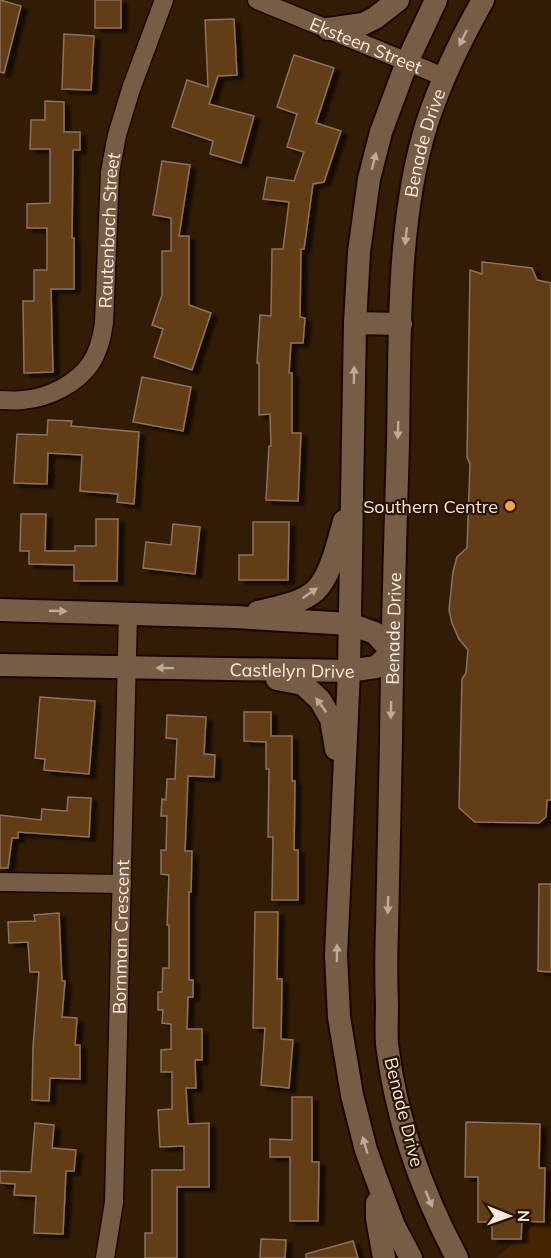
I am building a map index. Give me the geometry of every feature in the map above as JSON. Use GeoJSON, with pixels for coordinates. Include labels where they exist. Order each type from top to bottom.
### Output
{"type":"FeatureCollection","features":[{"type":"Feature","properties":{"kind":"street","name":"Rautenbach Street"},"geometry":{"type":"LineString","coordinates":[[0,400],[42,397],[75,380],[91,363],[101,341],[104,323],[110,172],[123,111],[164,0]]}},
{"type":"Feature","properties":{"kind":"street","name":"Eksteen Street"},"geometry":{"type":"LineString","coordinates":[[256,0],[444,77]]}},
{"type":"Feature","properties":{"kind":"street"},"geometry":{"type":"LineString","coordinates":[[328,29],[363,24],[375,18],[398,0]]}},
{"type":"Feature","properties":{"kind":"street"},"geometry":{"type":"LineString","coordinates":[[411,1258],[394,1226],[375,1176],[352,1095],[339,1017],[336,954],[349,671],[355,323],[359,252],[369,179],[381,132],[407,62],[436,0]]}},
{"type":"Feature","properties":{"kind":"street","name":"Benade Drive"},"geometry":{"type":"LineString","coordinates":[[457,1258],[443,1233],[408,1143],[397,1101],[387,1042],[386,977],[392,652],[401,324],[408,218],[415,170],[427,124],[444,77],[483,0]]}},
{"type":"Feature","properties":{"kind":"street"},"geometry":{"type":"LineString","coordinates":[[355,323],[401,324]]}},
{"type":"Feature","properties":{"kind":"street"},"geometry":{"type":"LineString","coordinates":[[235,617],[296,602],[315,591],[325,579],[352,497]]}},
{"type":"Feature","properties":{"kind":"street"},"geometry":{"type":"LineString","coordinates":[[0,610],[235,617],[350,624],[375,633],[392,652]]}},
{"type":"Feature","properties":{"kind":"street","name":"Bornman Crescent"},"geometry":{"type":"LineString","coordinates":[[105,1258],[114,1202],[128,613]]}},
{"type":"Feature","properties":{"kind":"street","name":"Castlelyn Drive"},"geometry":{"type":"LineString","coordinates":[[0,665],[349,671],[376,667],[392,652]]}},
{"type":"Feature","properties":{"kind":"street"},"geometry":{"type":"LineString","coordinates":[[223,669],[303,684],[320,700],[331,719],[343,801]]}},
{"type":"Feature","properties":{"kind":"street"},"geometry":{"type":"LineString","coordinates":[[0,882],[122,884]]}},
{"type":"Feature","properties":{"kind":"street"},"geometry":{"type":"LineString","coordinates":[[375,1176],[377,1218],[384,1258]]}},
{"type":"Feature","properties":{"kind":"shaded area"},"geometry":{"type":"Polygon","coordinates":[[[551,1211],[551,1258],[496,1258],[551,1211]]]}},
{"type":"Feature","properties":{"kind":"building"},"geometry":{"type":"Polygon","coordinates":[[[0,0],[21,6],[4,73],[0,72],[0,0]]]}},
{"type":"Feature","properties":{"kind":"building"},"geometry":{"type":"Polygon","coordinates":[[[95,0],[121,0],[121,28],[95,28],[95,0]]]}},
{"type":"Feature","properties":{"kind":"building"},"geometry":{"type":"Polygon","coordinates":[[[234,19],[237,75],[218,76],[209,104],[254,116],[241,163],[210,154],[213,141],[172,127],[187,80],[208,87],[205,20],[234,19]]]}},
{"type":"Feature","properties":{"kind":"building"},"geometry":{"type":"Polygon","coordinates":[[[64,34],[94,36],[91,90],[62,89],[64,34]]]}},
{"type":"Feature","properties":{"kind":"building"},"geometry":{"type":"Polygon","coordinates":[[[294,55],[334,68],[316,123],[341,131],[324,182],[313,184],[304,249],[301,249],[300,317],[305,318],[303,343],[291,343],[289,373],[292,373],[292,433],[301,433],[298,501],[266,500],[269,446],[271,446],[270,414],[259,415],[259,363],[257,363],[260,315],[271,316],[272,249],[283,249],[289,202],[263,199],[267,177],[294,181],[304,152],[287,147],[297,114],[277,107],[294,55]]]}},
{"type":"Feature","properties":{"kind":"building"},"geometry":{"type":"Polygon","coordinates":[[[45,101],[64,102],[64,132],[80,132],[80,150],[73,150],[74,289],[51,289],[53,372],[24,373],[23,301],[34,301],[34,270],[47,270],[47,228],[27,228],[27,204],[50,203],[50,149],[30,149],[31,120],[45,120],[45,101]]]}},
{"type":"Feature","properties":{"kind":"building"},"geometry":{"type":"Polygon","coordinates":[[[162,161],[190,165],[179,236],[189,236],[189,305],[211,313],[192,370],[154,357],[163,329],[152,325],[162,295],[162,251],[171,251],[171,218],[153,215],[162,161]]]}},
{"type":"Feature","properties":{"kind":"building","name":"Southern Centre"},"geometry":{"type":"Polygon","coordinates":[[[482,262],[532,268],[537,280],[551,283],[551,800],[547,800],[546,817],[539,823],[475,822],[459,808],[462,679],[466,673],[468,650],[459,639],[449,610],[457,557],[467,548],[470,464],[467,457],[470,270],[482,274],[482,262]]]}},
{"type":"Feature","properties":{"kind":"building"},"geometry":{"type":"Polygon","coordinates":[[[142,377],[191,387],[183,431],[133,422],[142,377]]]}},
{"type":"Feature","properties":{"kind":"building"},"geometry":{"type":"Polygon","coordinates":[[[48,420],[72,421],[71,426],[139,432],[134,504],[117,502],[118,494],[80,491],[82,455],[48,453],[47,484],[14,483],[17,434],[47,435],[48,420]]]}},
{"type":"Feature","properties":{"kind":"building"},"geometry":{"type":"Polygon","coordinates":[[[21,514],[46,514],[45,551],[75,551],[75,546],[96,546],[96,519],[118,519],[117,581],[74,581],[74,565],[29,564],[29,551],[20,551],[21,514]]]}},
{"type":"Feature","properties":{"kind":"building"},"geometry":{"type":"Polygon","coordinates":[[[253,522],[289,522],[288,580],[239,580],[239,555],[253,555],[253,522]]]}},
{"type":"Feature","properties":{"kind":"building"},"geometry":{"type":"Polygon","coordinates":[[[173,524],[200,527],[195,574],[143,568],[146,542],[171,545],[173,524]]]}},
{"type":"Feature","properties":{"kind":"building"},"geometry":{"type":"Polygon","coordinates":[[[40,697],[95,701],[89,774],[44,770],[45,759],[35,758],[40,697]]]}},
{"type":"Feature","properties":{"kind":"building"},"geometry":{"type":"Polygon","coordinates":[[[244,712],[271,712],[271,736],[292,736],[292,781],[295,781],[294,850],[298,850],[298,900],[272,900],[273,837],[268,837],[269,769],[266,769],[266,742],[244,741],[244,712]]]}},
{"type":"Feature","properties":{"kind":"building"},"geometry":{"type":"Polygon","coordinates":[[[167,715],[206,717],[204,754],[215,755],[214,777],[188,776],[185,851],[192,851],[191,892],[189,892],[189,980],[193,980],[193,997],[188,997],[187,1029],[202,1029],[202,1060],[195,1060],[196,1088],[186,1088],[188,1124],[209,1123],[209,1187],[177,1187],[177,1258],[145,1258],[145,1233],[152,1233],[152,1170],[184,1170],[184,1146],[160,1147],[158,1110],[172,1109],[172,1072],[161,1072],[161,1050],[171,1049],[171,1024],[162,1023],[163,1010],[158,1010],[158,992],[162,992],[163,968],[169,968],[169,925],[167,925],[169,875],[161,874],[161,850],[166,850],[167,816],[161,816],[162,799],[166,800],[167,779],[175,779],[177,739],[166,738],[167,715]]]}},
{"type":"Feature","properties":{"kind":"building"},"geometry":{"type":"Polygon","coordinates":[[[68,797],[91,798],[89,837],[18,832],[18,838],[12,838],[8,868],[0,868],[0,815],[41,820],[42,809],[67,811],[68,797]]]}},
{"type":"Feature","properties":{"kind":"building"},"geometry":{"type":"Polygon","coordinates":[[[539,884],[551,884],[551,972],[538,971],[539,884]]]}},
{"type":"Feature","properties":{"kind":"building"},"geometry":{"type":"Polygon","coordinates":[[[255,912],[278,912],[277,979],[282,979],[281,1039],[293,1040],[289,1088],[261,1085],[265,1028],[253,1028],[255,912]]]}},
{"type":"Feature","properties":{"kind":"building"},"geometry":{"type":"Polygon","coordinates":[[[59,913],[62,981],[65,981],[62,1017],[77,1018],[75,1045],[80,1045],[80,1079],[50,1078],[49,1101],[32,1100],[33,1047],[39,972],[30,972],[28,942],[9,943],[8,922],[35,921],[34,915],[59,913]]]}},
{"type":"Feature","properties":{"kind":"building"},"geometry":{"type":"Polygon","coordinates":[[[292,1097],[312,1097],[312,1162],[319,1162],[318,1221],[290,1221],[290,1157],[270,1157],[270,1139],[292,1140],[292,1097]]]}},
{"type":"Feature","properties":{"kind":"building"},"geometry":{"type":"Polygon","coordinates":[[[466,1122],[540,1124],[539,1168],[545,1168],[544,1222],[522,1221],[521,1239],[492,1239],[492,1222],[478,1222],[478,1177],[465,1177],[466,1122]]]}},
{"type":"Feature","properties":{"kind":"building"},"geometry":{"type":"Polygon","coordinates":[[[35,1123],[54,1125],[52,1148],[76,1150],[74,1171],[66,1171],[63,1234],[34,1233],[36,1196],[14,1195],[15,1184],[0,1183],[0,1171],[31,1172],[35,1123]]]}},
{"type":"Feature","properties":{"kind":"building"},"geometry":{"type":"Polygon","coordinates":[[[261,1239],[286,1240],[285,1258],[260,1258],[261,1239]]]}},
{"type":"Feature","properties":{"kind":"building"},"geometry":{"type":"Polygon","coordinates":[[[353,1241],[358,1258],[306,1258],[306,1254],[353,1241]]]}},
{"type":"Feature","properties":{"kind":"place","name":"Southern Centre"},"geometry":{"type":"Point","coordinates":[510,506]}}]}
